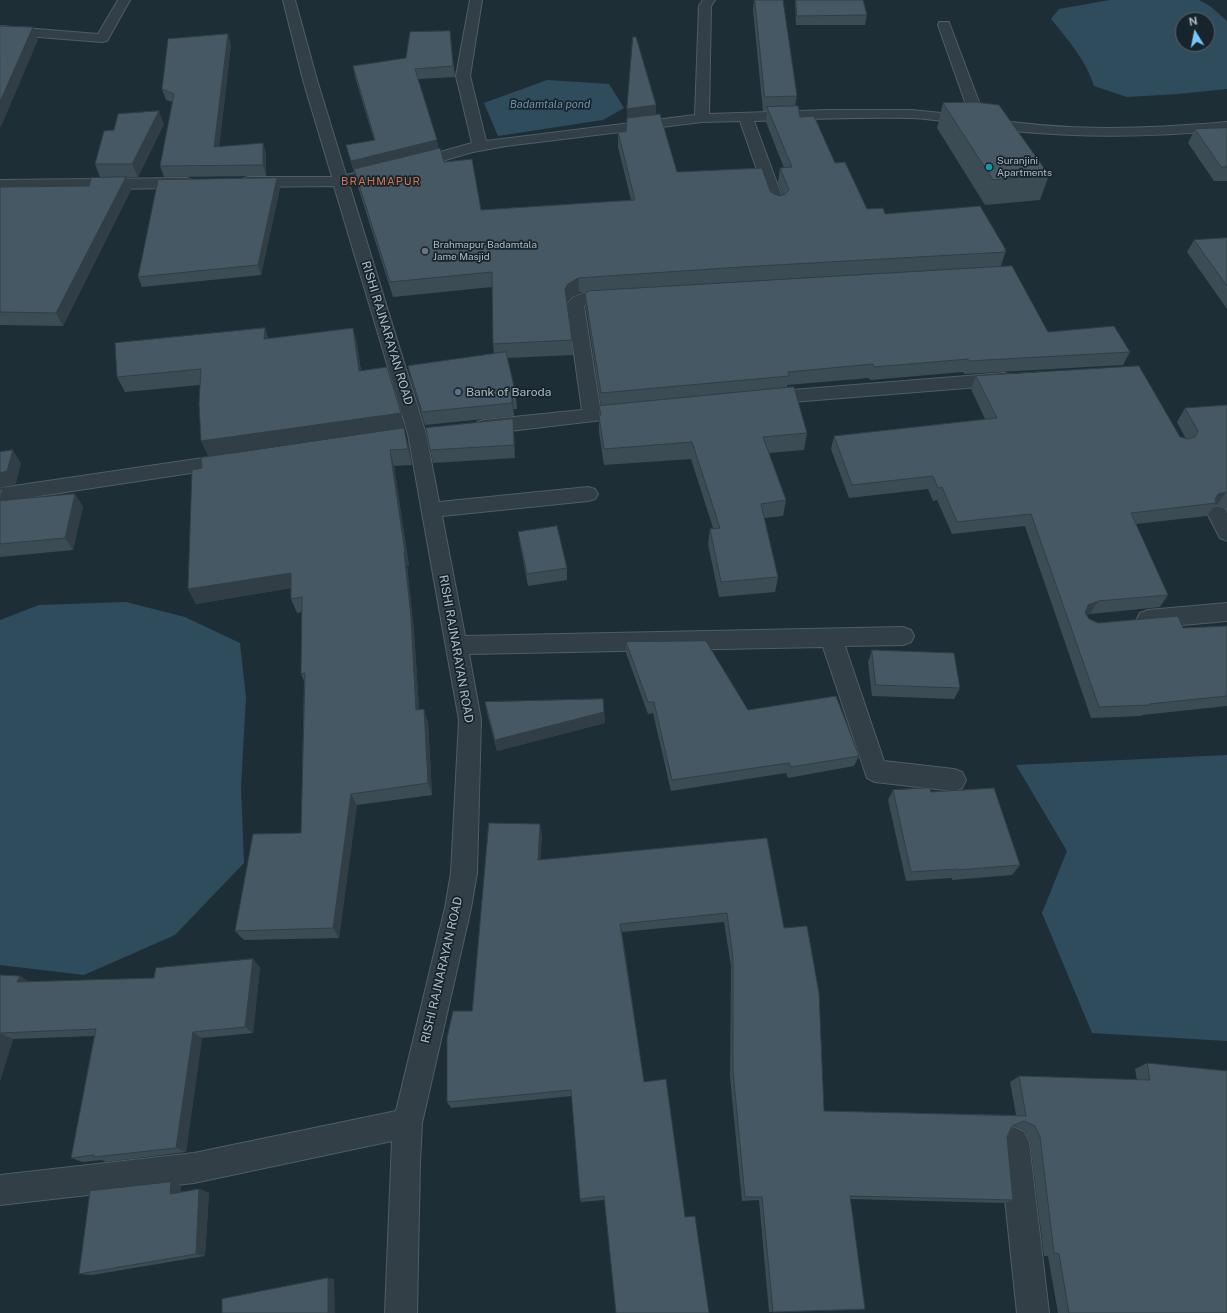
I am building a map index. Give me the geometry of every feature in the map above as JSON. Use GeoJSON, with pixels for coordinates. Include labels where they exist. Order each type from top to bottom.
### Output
{"type":"FeatureCollection","features":[{"type":"Feature","properties":{"kind":"street"},"geometry":{"type":"LineString","coordinates":[[0,30],[102,38],[124,0]]}},
{"type":"Feature","properties":{"kind":"street","name":"RISHI RAJNARAYAN ROAD"},"geometry":{"type":"LineString","coordinates":[[289,0],[310,80],[418,434],[470,720],[464,873],[458,908],[408,1123],[405,1162],[401,1313]]}},
{"type":"Feature","properties":{"kind":"street"},"geometry":{"type":"LineString","coordinates":[[476,0],[463,76],[480,147]]}},
{"type":"Feature","properties":{"kind":"street"},"geometry":{"type":"LineString","coordinates":[[702,118],[705,6],[709,0]]}},
{"type":"Feature","properties":{"kind":"street"},"geometry":{"type":"LineString","coordinates":[[944,25],[979,122]]}},
{"type":"Feature","properties":{"kind":"street"},"geometry":{"type":"LineString","coordinates":[[230,182],[341,181],[480,147],[545,137],[702,118],[912,114],[1011,127],[1083,132],[1172,131],[1227,126]]}},
{"type":"Feature","properties":{"kind":"street"},"geometry":{"type":"LineString","coordinates":[[746,117],[777,205]]}},
{"type":"Feature","properties":{"kind":"street"},"geometry":{"type":"LineString","coordinates":[[0,185],[198,183]]}},
{"type":"Feature","properties":{"kind":"street"},"geometry":{"type":"LineString","coordinates":[[592,415],[575,304],[585,298],[631,295]]}},
{"type":"Feature","properties":{"kind":"street"},"geometry":{"type":"LineString","coordinates":[[747,400],[910,385],[1021,378]]}},
{"type":"Feature","properties":{"kind":"street"},"geometry":{"type":"LineString","coordinates":[[465,429],[646,409]]}},
{"type":"Feature","properties":{"kind":"street"},"geometry":{"type":"LineString","coordinates":[[0,494],[250,458]]}},
{"type":"Feature","properties":{"kind":"street"},"geometry":{"type":"LineString","coordinates":[[431,510],[588,494]]}},
{"type":"Feature","properties":{"kind":"street"},"geometry":{"type":"LineString","coordinates":[[1216,513],[1227,533]]}},
{"type":"Feature","properties":{"kind":"street"},"geometry":{"type":"LineString","coordinates":[[1128,620],[1227,612]]}},
{"type":"Feature","properties":{"kind":"street"},"geometry":{"type":"LineString","coordinates":[[456,645],[903,636]]}},
{"type":"Feature","properties":{"kind":"street"},"geometry":{"type":"LineString","coordinates":[[831,638],[875,772],[954,780]]}},
{"type":"Feature","properties":{"kind":"street"},"geometry":{"type":"LineString","coordinates":[[0,1190],[194,1168],[408,1123]]}},
{"type":"Feature","properties":{"kind":"street"},"geometry":{"type":"LineString","coordinates":[[1014,1142],[1033,1313]]}},
{"type":"Feature","properties":{"kind":"water"},"geometry":{"type":"Polygon","coordinates":[[[1110,0],[1199,0],[1210,6],[1227,21],[1227,89],[1127,97],[1094,86],[1091,77],[1081,59],[1051,19],[1059,9],[1110,0]]]}},
{"type":"Feature","properties":{"kind":"water","name":"Badamtala pond"},"geometry":{"type":"Polygon","coordinates":[[[547,80],[609,84],[624,108],[603,120],[498,136],[484,103],[547,80]]]}},
{"type":"Feature","properties":{"kind":"water"},"geometry":{"type":"Polygon","coordinates":[[[126,602],[185,617],[240,643],[246,697],[241,787],[244,863],[175,935],[84,975],[0,965],[0,620],[39,605],[126,602]]]}},
{"type":"Feature","properties":{"kind":"water"},"geometry":{"type":"Polygon","coordinates":[[[1227,755],[1227,1041],[1092,1033],[1042,913],[1067,851],[1016,765],[1227,755]]]}},
{"type":"Feature","properties":{"kind":"building"},"geometry":{"type":"Polygon","coordinates":[[[755,0],[783,0],[797,96],[765,97],[755,0]]]}},
{"type":"Feature","properties":{"kind":"building"},"geometry":{"type":"Polygon","coordinates":[[[796,0],[863,0],[867,15],[797,16],[796,0]]]}},
{"type":"Feature","properties":{"kind":"building"},"geometry":{"type":"Polygon","coordinates":[[[0,26],[33,27],[0,102],[0,26]]]}},
{"type":"Feature","properties":{"kind":"building"},"geometry":{"type":"Polygon","coordinates":[[[450,31],[453,66],[415,69],[437,140],[351,161],[346,145],[375,140],[353,66],[406,58],[410,32],[450,31]]]}},
{"type":"Feature","properties":{"kind":"building"},"geometry":{"type":"Polygon","coordinates":[[[228,34],[214,147],[263,143],[263,165],[160,166],[174,94],[162,89],[168,39],[228,34]]]}},
{"type":"Feature","properties":{"kind":"building"},"geometry":{"type":"Polygon","coordinates":[[[633,37],[636,37],[656,105],[627,109],[633,37]]]}},
{"type":"Feature","properties":{"kind":"building"},"geometry":{"type":"Polygon","coordinates":[[[975,102],[999,105],[1049,175],[993,180],[943,103],[975,102]]]}},
{"type":"Feature","properties":{"kind":"building"},"geometry":{"type":"Polygon","coordinates":[[[798,106],[800,117],[814,116],[835,163],[845,162],[867,209],[883,208],[885,214],[980,206],[1006,252],[578,278],[568,284],[565,289],[572,340],[493,344],[492,272],[390,282],[354,169],[440,148],[444,162],[472,159],[481,210],[635,200],[618,132],[626,132],[627,118],[660,114],[677,172],[762,168],[770,191],[780,196],[789,190],[780,168],[792,167],[767,107],[798,106]]]}},
{"type":"Feature","properties":{"kind":"building"},"geometry":{"type":"Polygon","coordinates":[[[159,111],[132,164],[95,164],[104,131],[114,130],[118,114],[159,111]]]}},
{"type":"Feature","properties":{"kind":"building"},"geometry":{"type":"Polygon","coordinates":[[[1227,128],[1227,167],[1221,167],[1195,129],[1227,128]]]}},
{"type":"Feature","properties":{"kind":"building"},"geometry":{"type":"Polygon","coordinates":[[[126,177],[56,313],[0,312],[0,187],[89,186],[91,178],[126,177]]]}},
{"type":"Feature","properties":{"kind":"building"},"geometry":{"type":"Polygon","coordinates":[[[277,178],[258,265],[138,277],[158,180],[277,178]]]}},
{"type":"Feature","properties":{"kind":"building"},"geometry":{"type":"Polygon","coordinates":[[[1227,238],[1227,286],[1194,240],[1227,238]]]}},
{"type":"Feature","properties":{"kind":"building"},"geometry":{"type":"Polygon","coordinates":[[[1012,266],[1048,332],[1114,326],[1130,352],[969,361],[968,359],[874,367],[873,364],[788,372],[789,376],[601,393],[585,293],[589,291],[1012,266]]]}},
{"type":"Feature","properties":{"kind":"building"},"geometry":{"type":"Polygon","coordinates":[[[265,328],[264,339],[353,328],[359,371],[387,367],[401,413],[201,441],[199,403],[201,369],[117,377],[115,343],[265,328]]]}},
{"type":"Feature","properties":{"kind":"building"},"geometry":{"type":"Polygon","coordinates":[[[506,352],[516,395],[512,396],[512,403],[422,412],[408,366],[506,352]]]}},
{"type":"Feature","properties":{"kind":"building"},"geometry":{"type":"Polygon","coordinates":[[[1139,366],[1180,437],[1188,439],[1195,437],[1198,431],[1185,408],[1227,405],[1227,492],[1218,494],[1215,499],[1216,503],[1131,513],[1168,595],[1098,601],[1088,605],[1085,613],[1089,619],[1098,623],[1178,616],[1183,628],[1227,626],[1227,696],[1149,704],[1150,705],[1099,707],[1031,514],[957,522],[942,487],[938,488],[933,476],[852,485],[834,436],[997,418],[976,376],[1139,366]]]}},
{"type":"Feature","properties":{"kind":"building"},"geometry":{"type":"Polygon","coordinates":[[[794,387],[807,433],[763,437],[786,500],[761,504],[778,577],[721,582],[710,529],[720,528],[692,442],[604,449],[599,406],[794,387]]]}},
{"type":"Feature","properties":{"kind":"building"},"geometry":{"type":"Polygon","coordinates":[[[513,419],[514,445],[430,450],[426,428],[513,419]]]}},
{"type":"Feature","properties":{"kind":"building"},"geometry":{"type":"Polygon","coordinates":[[[404,428],[408,449],[390,450],[405,552],[411,617],[416,710],[424,709],[428,783],[351,794],[333,928],[235,931],[253,834],[301,833],[305,673],[301,674],[302,597],[291,599],[291,573],[188,589],[192,470],[202,468],[201,458],[404,428]]]}},
{"type":"Feature","properties":{"kind":"building"},"geometry":{"type":"Polygon","coordinates":[[[13,450],[7,471],[0,473],[0,452],[13,450]]]}},
{"type":"Feature","properties":{"kind":"building"},"geometry":{"type":"Polygon","coordinates":[[[3,489],[0,500],[0,490],[3,489]]]}},
{"type":"Feature","properties":{"kind":"building"},"geometry":{"type":"Polygon","coordinates":[[[75,494],[65,538],[0,544],[0,501],[75,494]]]}},
{"type":"Feature","properties":{"kind":"building"},"geometry":{"type":"Polygon","coordinates":[[[557,526],[567,568],[527,574],[518,532],[557,526]]]}},
{"type":"Feature","properties":{"kind":"building"},"geometry":{"type":"Polygon","coordinates":[[[706,641],[748,710],[836,696],[859,756],[791,767],[789,763],[672,780],[654,702],[648,702],[626,642],[706,641]]]}},
{"type":"Feature","properties":{"kind":"building"},"geometry":{"type":"Polygon","coordinates":[[[872,650],[954,653],[960,688],[876,685],[872,650]]]}},
{"type":"Feature","properties":{"kind":"building"},"geometry":{"type":"Polygon","coordinates":[[[603,699],[604,712],[495,740],[485,702],[603,699]]]}},
{"type":"Feature","properties":{"kind":"building"},"geometry":{"type":"Polygon","coordinates":[[[930,788],[931,792],[994,788],[1020,865],[911,872],[893,790],[930,788]]]}},
{"type":"Feature","properties":{"kind":"building"},"geometry":{"type":"Polygon","coordinates":[[[489,823],[540,824],[538,860],[767,838],[784,928],[807,926],[819,993],[824,1111],[1026,1116],[1019,1076],[1150,1080],[1147,1063],[1227,1071],[1227,1313],[1069,1313],[1059,1254],[1054,1253],[1040,1137],[1035,1126],[1024,1121],[1012,1126],[1007,1137],[1013,1200],[850,1196],[865,1309],[773,1312],[762,1197],[745,1197],[733,1071],[733,958],[727,913],[620,924],[644,1082],[666,1079],[685,1217],[695,1216],[709,1313],[616,1313],[604,1196],[580,1199],[571,1090],[447,1102],[447,1038],[453,1011],[472,1011],[489,823]]]}},
{"type":"Feature","properties":{"kind":"building"},"geometry":{"type":"Polygon","coordinates":[[[253,959],[245,1027],[193,1032],[176,1148],[71,1158],[96,1029],[0,1033],[0,975],[20,976],[17,982],[154,978],[156,968],[253,959]]]}},
{"type":"Feature","properties":{"kind":"building"},"geometry":{"type":"Polygon","coordinates":[[[171,1182],[170,1194],[199,1189],[196,1254],[79,1274],[90,1191],[171,1182]]]}},
{"type":"Feature","properties":{"kind":"building"},"geometry":{"type":"Polygon","coordinates":[[[328,1278],[328,1313],[222,1313],[222,1299],[328,1278]]]}},
{"type":"Feature","properties":{"kind":"place","name":"Suranjini Apartments"},"geometry":{"type":"Point","coordinates":[989,167]}},
{"type":"Feature","properties":{"kind":"place","name":"Brahmapur Badamtala Jame Masjid"},"geometry":{"type":"Point","coordinates":[425,251]}},
{"type":"Feature","properties":{"kind":"place","name":"Bank of Baroda"},"geometry":{"type":"Point","coordinates":[458,392]}},
{"type":"Feature","properties":{"kind":"district","name":"BRAHMAPUR"},"geometry":{"type":"Point","coordinates":[381,182]}}]}
